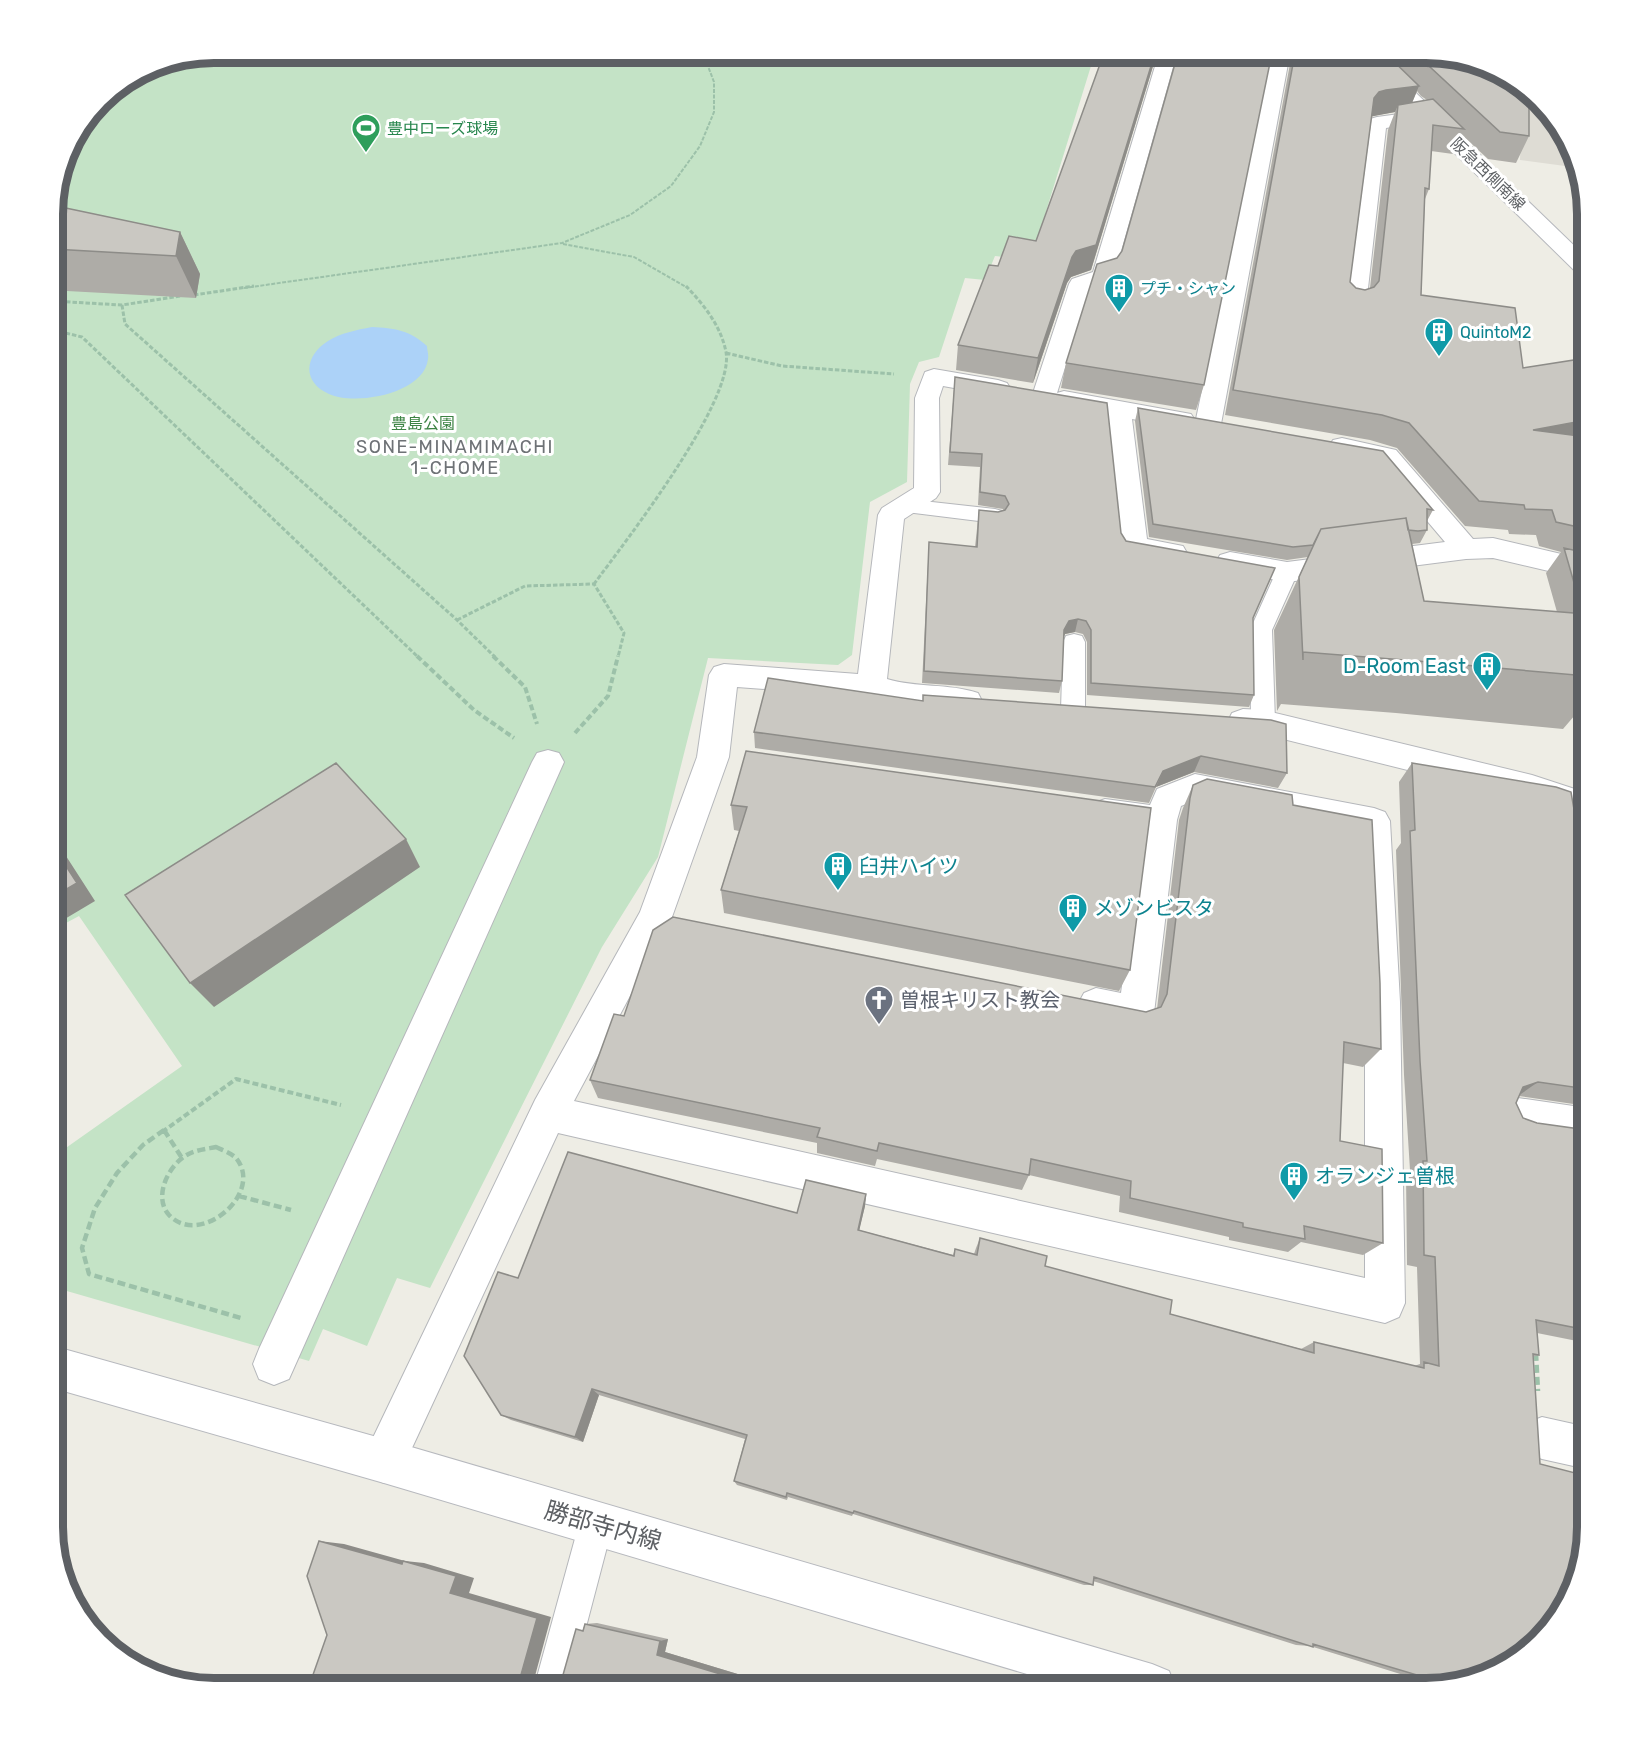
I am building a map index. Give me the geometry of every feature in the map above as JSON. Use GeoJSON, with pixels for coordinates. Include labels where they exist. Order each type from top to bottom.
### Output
{"type":"FeatureCollection","features":[{"type":"Feature","properties":{"kind":"street"},"geometry":{"type":"LineString","coordinates":[[1044,396],[1080,284],[1103,276],[1165,63]]}},
{"type":"Feature","properties":{"kind":"street"},"geometry":{"type":"LineString","coordinates":[[871,686],[891,515],[927,492],[927,398],[934,377],[1219,426],[1279,63]]}},
{"type":"Feature","properties":{"kind":"street","name":"阪急西側南線"},"geometry":{"type":"LineString","coordinates":[[1373,63],[1577,260]]}},
{"type":"Feature","properties":{"kind":"street"},"geometry":{"type":"LineString","coordinates":[[1354,306],[1377,123],[1429,116]]}},
{"type":"Feature","properties":{"kind":"street"},"geometry":{"type":"LineString","coordinates":[[1118,409],[1134,546],[1287,572],[1466,549],[1493,548],[1577,568]]}},
{"type":"Feature","properties":{"kind":"street"},"geometry":{"type":"LineString","coordinates":[[1312,441],[1370,450],[1387,456],[1466,549]]}},
{"type":"Feature","properties":{"kind":"street"},"geometry":{"type":"LineString","coordinates":[[384,1461],[548,1113],[655,916],[713,757],[724,675],[871,686],[904,696],[994,704]]}},
{"type":"Feature","properties":{"kind":"street"},"geometry":{"type":"LineString","coordinates":[[1216,719],[1263,722],[1532,788],[1577,803]]}},
{"type":"Feature","properties":{"kind":"street"},"geometry":{"type":"LineString","coordinates":[[713,757],[748,762]]}},
{"type":"Feature","properties":{"kind":"street"},"geometry":{"type":"LineString","coordinates":[[274,1364],[549,762]]}},
{"type":"Feature","properties":{"kind":"street"},"geometry":{"type":"LineString","coordinates":[[548,1113],[1385,1303],[1384,1049],[1381,921],[1374,821],[1195,787],[1168,798],[1161,820],[1136,1012],[1066,999]]}},
{"type":"Feature","properties":{"kind":"street"},"geometry":{"type":"LineString","coordinates":[[1079,809],[1161,820]]}},
{"type":"Feature","properties":{"kind":"street"},"geometry":{"type":"LineString","coordinates":[[655,916],[690,924]]}},
{"type":"Feature","properties":{"kind":"street"},"geometry":{"type":"LineString","coordinates":[[1518,1116],[1577,1125]]}},
{"type":"Feature","properties":{"kind":"street","name":"勝部寺内線"},"geometry":{"type":"LineString","coordinates":[[63,1370],[384,1461],[1115,1678]]}},
{"type":"Feature","properties":{"kind":"street"},"geometry":{"type":"LineString","coordinates":[[1542,1438],[1577,1446]]}},
{"type":"Feature","properties":{"kind":"lane"},"geometry":{"type":"LineString","coordinates":[[905,506],[995,516]]}},
{"type":"Feature","properties":{"kind":"lane"},"geometry":{"type":"LineString","coordinates":[[1263,722],[1261,630],[1287,572]]}},
{"type":"Feature","properties":{"kind":"lane"},"geometry":{"type":"LineString","coordinates":[[1074,642],[1074,710]]}},
{"type":"Feature","properties":{"kind":"lane"},"geometry":{"type":"LineString","coordinates":[[555,1678],[596,1524]]}},
{"type":"Feature","properties":{"kind":"path"},"geometry":{"type":"LineString","coordinates":[[191,295],[562,243],[630,215],[671,186],[700,146],[714,112],[714,82],[707,63]]}},
{"type":"Feature","properties":{"kind":"path"},"geometry":{"type":"LineString","coordinates":[[562,243],[634,257],[684,284],[710,312],[726,353],[723,381],[705,422],[643,518],[594,584]]}},
{"type":"Feature","properties":{"kind":"path"},"geometry":{"type":"LineString","coordinates":[[63,302],[122,305],[180,297]]}},
{"type":"Feature","properties":{"kind":"path"},"geometry":{"type":"LineString","coordinates":[[122,305],[125,324],[457,620],[525,687],[549,762]]}},
{"type":"Feature","properties":{"kind":"path"},"geometry":{"type":"LineString","coordinates":[[63,332],[82,337],[474,710],[549,762]]}},
{"type":"Feature","properties":{"kind":"path"},"geometry":{"type":"LineString","coordinates":[[726,353],[782,366],[934,377]]}},
{"type":"Feature","properties":{"kind":"path"},"geometry":{"type":"LineString","coordinates":[[457,620],[525,586],[594,584]]}},
{"type":"Feature","properties":{"kind":"path"},"geometry":{"type":"LineString","coordinates":[[549,762],[608,696],[624,633],[594,584]]}},
{"type":"Feature","properties":{"kind":"path"},"geometry":{"type":"LineString","coordinates":[[288,1332],[89,1274],[82,1248],[95,1208],[117,1173],[143,1145],[236,1080],[387,1116]]}},
{"type":"Feature","properties":{"kind":"path"},"geometry":{"type":"LineString","coordinates":[[164,1130],[182,1158]]}},
{"type":"Feature","properties":{"kind":"path"},"geometry":{"type":"LineString","coordinates":[[216,1147],[231,1151],[241,1162],[245,1176],[239,1196],[225,1214],[204,1225],[184,1225],[170,1218],[162,1205],[162,1189],[169,1173],[182,1158],[198,1149],[216,1147]]}},
{"type":"Feature","properties":{"kind":"path"},"geometry":{"type":"LineString","coordinates":[[1535,1343],[1542,1438]]}},
{"type":"Feature","properties":{"kind":"shaded area"},"geometry":{"type":"Polygon","coordinates":[[[1522,97],[1546,122],[1557,139],[1569,167],[1520,160],[1522,97]]]}},
{"type":"Feature","properties":{"kind":"green space","name":"豊島公園"},"geometry":{"type":"Polygon","coordinates":[[[214,63],[1092,63],[1031,260],[995,256],[985,280],[965,278],[939,357],[919,362],[910,384],[907,482],[870,502],[852,655],[838,665],[708,658],[658,857],[602,947],[430,1288],[397,1278],[367,1346],[323,1329],[309,1361],[63,1290],[63,1150],[182,1066],[79,916],[63,925],[63,204],[68,175],[79,147],[94,122],[122,94],[139,83],[166,71],[195,64],[214,63]]]}},
{"type":"Feature","properties":{"kind":"water"},"geometry":{"type":"Polygon","coordinates":[[[372,327],[401,331],[414,336],[427,346],[428,357],[424,371],[402,389],[371,397],[355,399],[341,397],[320,389],[310,376],[309,369],[314,354],[333,338],[372,327]]]}},
{"type":"Feature","properties":{"kind":"building"},"geometry":{"type":"Polygon","coordinates":[[[1100,63],[1152,63],[1096,245],[1076,251],[1072,257],[1038,358],[958,345],[989,265],[998,266],[1009,236],[1036,241],[1100,63]]]}},
{"type":"Feature","properties":{"kind":"building"},"geometry":{"type":"Polygon","coordinates":[[[1175,63],[1270,63],[1204,385],[1066,363],[1097,264],[1117,258],[1122,251],[1175,63]]]}},
{"type":"Feature","properties":{"kind":"building"},"geometry":{"type":"Polygon","coordinates":[[[1293,63],[1395,63],[1419,86],[1386,90],[1379,92],[1374,98],[1350,282],[1356,288],[1365,290],[1374,287],[1379,281],[1398,105],[1433,99],[1464,129],[1433,125],[1429,189],[1425,188],[1421,295],[1515,308],[1523,368],[1577,360],[1577,422],[1533,430],[1577,436],[1577,527],[1556,522],[1552,510],[1525,509],[1524,505],[1479,501],[1409,423],[1382,415],[1233,390],[1293,63]]]}},
{"type":"Feature","properties":{"kind":"building"},"geometry":{"type":"Polygon","coordinates":[[[1426,63],[1465,68],[1484,75],[1501,83],[1529,104],[1529,136],[1500,132],[1426,63]]]}},
{"type":"Feature","properties":{"kind":"building"},"geometry":{"type":"Polygon","coordinates":[[[63,207],[180,232],[176,256],[63,250],[63,207]]]}},
{"type":"Feature","properties":{"kind":"building"},"geometry":{"type":"Polygon","coordinates":[[[955,377],[1107,403],[1121,533],[1126,541],[1275,568],[1253,618],[1254,695],[1091,683],[1091,630],[1086,621],[1078,619],[1069,621],[1064,630],[1062,681],[924,671],[929,542],[977,547],[979,510],[998,512],[1005,510],[1009,504],[1005,496],[980,492],[982,454],[950,452],[955,377]]]}},
{"type":"Feature","properties":{"kind":"building"},"geometry":{"type":"Polygon","coordinates":[[[1138,408],[1383,451],[1433,510],[1427,509],[1427,530],[1408,530],[1406,518],[1321,529],[1313,545],[1293,547],[1153,524],[1138,408]]]}},
{"type":"Feature","properties":{"kind":"building"},"geometry":{"type":"Polygon","coordinates":[[[1406,518],[1424,601],[1577,613],[1577,675],[1303,652],[1303,660],[1299,577],[1321,529],[1406,518]]]}},
{"type":"Feature","properties":{"kind":"building"},"geometry":{"type":"Polygon","coordinates":[[[1564,548],[1577,551],[1577,593],[1564,548]]]}},
{"type":"Feature","properties":{"kind":"building"},"geometry":{"type":"Polygon","coordinates":[[[768,678],[923,701],[923,695],[1271,720],[1286,724],[1287,773],[1201,756],[1163,771],[1155,787],[754,732],[768,678]]]}},
{"type":"Feature","properties":{"kind":"building"},"geometry":{"type":"Polygon","coordinates":[[[746,751],[1151,808],[1130,970],[721,890],[747,807],[731,805],[746,751]]]}},
{"type":"Feature","properties":{"kind":"building"},"geometry":{"type":"Polygon","coordinates":[[[336,763],[406,839],[190,983],[125,895],[336,763]]]}},
{"type":"Feature","properties":{"kind":"building"},"geometry":{"type":"Polygon","coordinates":[[[1412,763],[1556,787],[1571,792],[1575,815],[1577,815],[1577,1088],[1538,1082],[1523,1087],[1516,1103],[1523,1118],[1537,1123],[1577,1129],[1577,1328],[1536,1320],[1539,1355],[1533,1354],[1540,1464],[1577,1473],[1576,1546],[1565,1585],[1546,1619],[1518,1647],[1501,1658],[1474,1670],[1445,1677],[1427,1678],[1313,1644],[1313,1647],[1094,1577],[1093,1585],[854,1511],[853,1513],[787,1493],[786,1497],[734,1481],[747,1435],[592,1389],[575,1437],[501,1415],[464,1356],[498,1272],[518,1278],[568,1152],[797,1213],[806,1180],[866,1194],[858,1230],[954,1256],[955,1249],[977,1255],[980,1238],[1047,1256],[1045,1266],[1172,1300],[1170,1314],[1314,1353],[1314,1342],[1424,1368],[1424,1362],[1439,1366],[1435,1257],[1424,1255],[1423,1161],[1427,1161],[1420,1061],[1410,831],[1415,830],[1412,763]]]}},
{"type":"Feature","properties":{"kind":"building"},"geometry":{"type":"Polygon","coordinates":[[[1207,779],[1292,795],[1293,805],[1372,820],[1381,1049],[1344,1042],[1340,1141],[1382,1149],[1383,1243],[1304,1226],[1305,1239],[1243,1227],[1243,1223],[1130,1198],[1131,1181],[1031,1159],[1029,1175],[879,1143],[877,1151],[817,1137],[820,1128],[590,1080],[614,1014],[624,1016],[653,930],[673,917],[1146,1012],[1161,1007],[1167,994],[1190,798],[1193,785],[1207,779]]]}},
{"type":"Feature","properties":{"kind":"building"},"geometry":{"type":"Polygon","coordinates":[[[63,861],[77,883],[63,891],[63,861]]]}},
{"type":"Feature","properties":{"kind":"building"},"geometry":{"type":"Polygon","coordinates":[[[319,1541],[456,1576],[450,1593],[537,1618],[520,1678],[312,1678],[327,1635],[307,1576],[319,1541]]]}},
{"type":"Feature","properties":{"kind":"building"},"geometry":{"type":"Polygon","coordinates":[[[585,1624],[660,1641],[657,1655],[734,1678],[562,1678],[576,1629],[583,1631],[585,1624]]]}},
{"type":"Feature","properties":{"kind":"place","name":"豊中ローズ球場"},"geometry":{"type":"Point","coordinates":[366,154]}},
{"type":"Feature","properties":{"kind":"place","name":"プチ・シャン"},"geometry":{"type":"Point","coordinates":[1119,314]}},
{"type":"Feature","properties":{"kind":"place","name":"QuintoM2"},"geometry":{"type":"Point","coordinates":[1439,358]}},
{"type":"Feature","properties":{"kind":"place","name":"D-Room East"},"geometry":{"type":"Point","coordinates":[1487,692]}},
{"type":"Feature","properties":{"kind":"place","name":"臼井ハイツ"},"geometry":{"type":"Point","coordinates":[838,892]}},
{"type":"Feature","properties":{"kind":"place","name":"メゾンビスタ"},"geometry":{"type":"Point","coordinates":[1073,934]}},
{"type":"Feature","properties":{"kind":"place","name":"曽根キリスト教会"},"geometry":{"type":"Point","coordinates":[879,1026]}},
{"type":"Feature","properties":{"kind":"place","name":"オランジェ曽根"},"geometry":{"type":"Point","coordinates":[1294,1202]}},
{"type":"Feature","properties":{"kind":"district","name":"SONE-MINAMIMACHI 1-CHOME"},"geometry":{"type":"Point","coordinates":[455,457]}}]}
